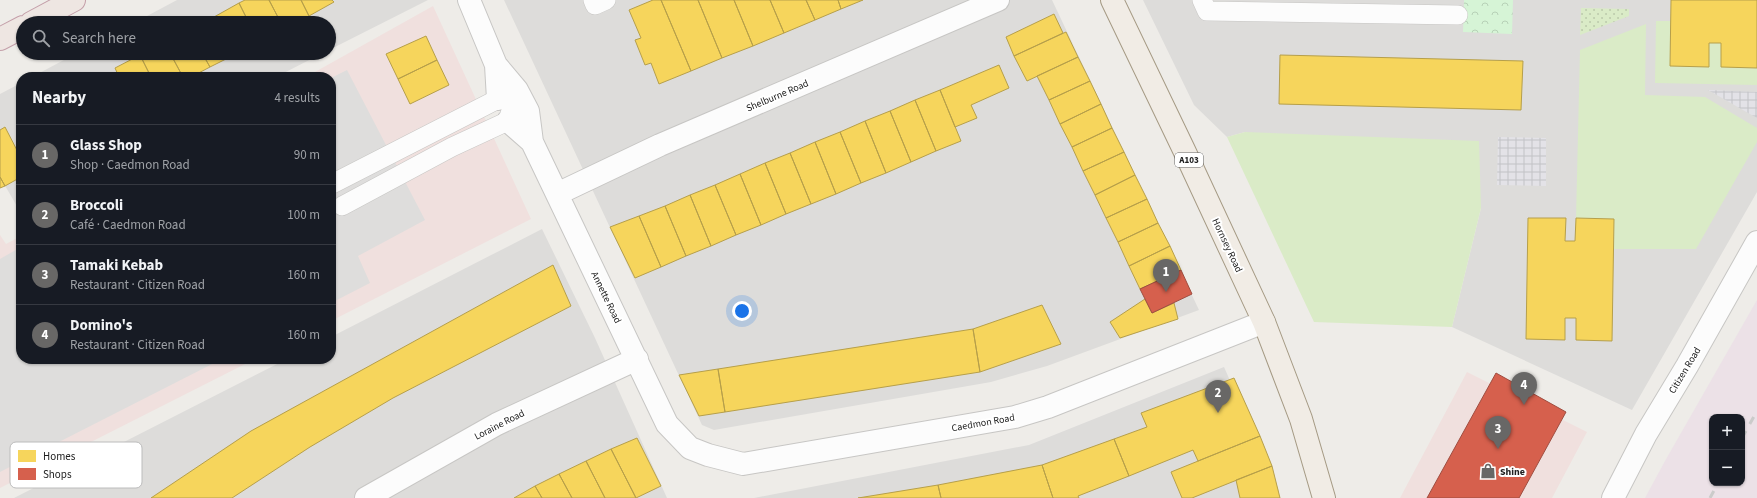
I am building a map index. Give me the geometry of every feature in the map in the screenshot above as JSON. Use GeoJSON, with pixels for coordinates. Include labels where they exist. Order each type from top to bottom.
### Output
{"type":"FeatureCollection","features":[{"type":"Feature","properties":{"kind":"highway"},"geometry":{"type":"LineString","coordinates":[[44,16],[74,0]]}},
{"type":"Feature","properties":{"kind":"highway"},"geometry":{"type":"LineString","coordinates":[[0,39],[16,31]]}},
{"type":"Feature","properties":{"kind":"main road","name":"Hornsey Road"},"geometry":{"type":"LineString","coordinates":[[1112,0],[1264,322],[1301,419],[1324,498]]}},
{"type":"Feature","properties":{"kind":"street","name":"Annette Road"},"geometry":{"type":"LineString","coordinates":[[469,0],[507,95],[528,111],[532,142],[667,424],[690,448]]}},
{"type":"Feature","properties":{"kind":"street","name":"Shelburne Road"},"geometry":{"type":"LineString","coordinates":[[557,194],[660,145],[998,0]]}},
{"type":"Feature","properties":{"kind":"street","name":"Annette Road"},"geometry":{"type":"LineString","coordinates":[[508,121],[532,142]]}},
{"type":"Feature","properties":{"kind":"street","name":"Citizen Road"},"geometry":{"type":"LineString","coordinates":[[1613,498],[1646,434],[1687,366],[1757,242]]}},
{"type":"Feature","properties":{"kind":"street","name":"Caedmon Road"},"geometry":{"type":"LineString","coordinates":[[690,448],[708,456],[743,464],[1015,417],[1048,407],[1264,322]]}},
{"type":"Feature","properties":{"kind":"street","name":"Loraine Road"},"geometry":{"type":"LineString","coordinates":[[366,498],[497,424],[637,359]]}},
{"type":"Feature","properties":{"kind":"lane"},"geometry":{"type":"LineString","coordinates":[[592,0],[595,5],[606,0]]}},
{"type":"Feature","properties":{"kind":"lane"},"geometry":{"type":"LineString","coordinates":[[1202,0],[1207,11],[1458,16]]}},
{"type":"Feature","properties":{"kind":"lane"},"geometry":{"type":"LineString","coordinates":[[336,182],[507,95],[508,121],[452,147],[342,206]]}},
{"type":"Feature","properties":{"kind":"shaded area"},"geometry":{"type":"Polygon","coordinates":[[[177,0],[428,0],[336,46],[336,16],[147,16],[177,0]]]}},
{"type":"Feature","properties":{"kind":"shaded area"},"geometry":{"type":"Polygon","coordinates":[[[504,0],[1052,0],[1199,310],[1047,366],[991,382],[714,430],[702,425],[504,0]]]}},
{"type":"Feature","properties":{"kind":"shaded area"},"geometry":{"type":"Polygon","coordinates":[[[1143,0],[1757,0],[1757,192],[1632,410],[1452,327],[1481,208],[1245,132],[1227,137],[1194,105],[1143,0]]]}},
{"type":"Feature","properties":{"kind":"shaded area"},"geometry":{"type":"Polygon","coordinates":[[[433,6],[531,219],[336,318],[336,72],[315,72],[433,6]]]}},
{"type":"Feature","properties":{"kind":"shaded area"},"geometry":{"type":"Polygon","coordinates":[[[64,60],[309,60],[286,72],[41,72],[64,60]]]}},
{"type":"Feature","properties":{"kind":"shaded area"},"geometry":{"type":"Polygon","coordinates":[[[347,70],[425,220],[358,256],[370,283],[336,300],[336,76],[347,70]]]}},
{"type":"Feature","properties":{"kind":"shaded area"},"geometry":{"type":"Polygon","coordinates":[[[16,86],[16,205],[0,177],[0,94],[16,86]]]}},
{"type":"Feature","properties":{"kind":"shaded area"},"geometry":{"type":"Polygon","coordinates":[[[1708,90],[1757,92],[1757,118],[1708,90]]]}},
{"type":"Feature","properties":{"kind":"shaded area"},"geometry":{"type":"Polygon","coordinates":[[[1498,137],[1546,138],[1546,186],[1497,185],[1498,137]]]}},
{"type":"Feature","properties":{"kind":"shaded area"},"geometry":{"type":"Polygon","coordinates":[[[542,229],[595,338],[667,498],[14,498],[34,488],[142,488],[142,442],[124,442],[277,364],[336,364],[336,334],[542,229]]]}},
{"type":"Feature","properties":{"kind":"shaded area"},"geometry":{"type":"Polygon","coordinates":[[[0,235],[6,244],[16,239],[16,364],[245,364],[91,442],[10,442],[10,483],[0,488],[0,235]]]}},
{"type":"Feature","properties":{"kind":"shaded area"},"geometry":{"type":"Polygon","coordinates":[[[16,250],[16,364],[212,364],[59,442],[10,442],[10,467],[0,472],[0,259],[16,250]]]}},
{"type":"Feature","properties":{"kind":"shaded area"},"geometry":{"type":"Polygon","coordinates":[[[1757,300],[1757,498],[1645,498],[1665,461],[1757,300]]]}},
{"type":"Feature","properties":{"kind":"shaded area"},"geometry":{"type":"Polygon","coordinates":[[[1224,367],[1279,491],[1262,498],[754,498],[1029,445],[1224,367]]]}},
{"type":"Feature","properties":{"kind":"shaded area"},"geometry":{"type":"Polygon","coordinates":[[[1467,372],[1587,432],[1552,498],[1400,498],[1467,372]]]}},
{"type":"Feature","properties":{"kind":"green space"},"geometry":{"type":"Polygon","coordinates":[[[1464,0],[1513,0],[1512,34],[1463,32],[1464,0]]]}},
{"type":"Feature","properties":{"kind":"green space"},"geometry":{"type":"Polygon","coordinates":[[[1581,8],[1629,9],[1629,16],[1580,35],[1581,8]]]}},
{"type":"Feature","properties":{"kind":"green space"},"geometry":{"type":"Polygon","coordinates":[[[1656,21],[1671,21],[1670,66],[1709,67],[1709,43],[1721,43],[1757,68],[1757,85],[1655,83],[1656,21]]]}},
{"type":"Feature","properties":{"kind":"green space"},"geometry":{"type":"Polygon","coordinates":[[[1646,24],[1645,95],[1705,97],[1757,128],[1757,142],[1696,249],[1614,249],[1614,219],[1576,218],[1580,50],[1646,24]]]}},
{"type":"Feature","properties":{"kind":"green space"},"geometry":{"type":"Polygon","coordinates":[[[1245,132],[1479,141],[1481,208],[1452,327],[1314,322],[1227,137],[1245,132]]]}},
{"type":"Feature","properties":{"kind":"building: Homes"},"geometry":{"type":"Polygon","coordinates":[[[245,0],[269,0],[277,16],[246,16],[239,3],[245,0]]]}},
{"type":"Feature","properties":{"kind":"building: Homes"},"geometry":{"type":"Polygon","coordinates":[[[269,0],[301,0],[309,16],[277,16],[269,0]]]}},
{"type":"Feature","properties":{"kind":"building: Homes"},"geometry":{"type":"Polygon","coordinates":[[[301,0],[332,0],[334,2],[309,16],[301,0]]]}},
{"type":"Feature","properties":{"kind":"building: Homes"},"geometry":{"type":"Polygon","coordinates":[[[653,0],[661,0],[691,71],[659,84],[651,63],[645,65],[635,40],[641,38],[629,10],[653,0]]]}},
{"type":"Feature","properties":{"kind":"building: Homes"},"geometry":{"type":"Polygon","coordinates":[[[661,0],[698,0],[722,58],[691,71],[661,0]]]}},
{"type":"Feature","properties":{"kind":"building: Homes"},"geometry":{"type":"Polygon","coordinates":[[[698,0],[734,0],[753,46],[722,58],[698,0]]]}},
{"type":"Feature","properties":{"kind":"building: Homes"},"geometry":{"type":"Polygon","coordinates":[[[734,0],[770,0],[784,33],[753,46],[734,0]]]}},
{"type":"Feature","properties":{"kind":"building: Homes"},"geometry":{"type":"Polygon","coordinates":[[[770,0],[806,0],[815,20],[784,33],[770,0]]]}},
{"type":"Feature","properties":{"kind":"building: Homes"},"geometry":{"type":"Polygon","coordinates":[[[806,0],[838,0],[841,9],[815,20],[806,0]]]}},
{"type":"Feature","properties":{"kind":"building: Homes"},"geometry":{"type":"Polygon","coordinates":[[[838,0],[863,0],[841,9],[838,0]]]}},
{"type":"Feature","properties":{"kind":"building: Homes"},"geometry":{"type":"Polygon","coordinates":[[[1671,0],[1757,0],[1757,68],[1721,67],[1721,43],[1709,43],[1709,67],[1670,66],[1671,0]]]}},
{"type":"Feature","properties":{"kind":"building: Homes"},"geometry":{"type":"Polygon","coordinates":[[[239,3],[246,16],[216,16],[239,3]]]}},
{"type":"Feature","properties":{"kind":"building: Homes"},"geometry":{"type":"Polygon","coordinates":[[[1054,14],[1063,33],[1014,56],[1006,37],[1054,14]]]}},
{"type":"Feature","properties":{"kind":"building: Homes"},"geometry":{"type":"Polygon","coordinates":[[[1066,32],[1078,57],[1027,81],[1014,56],[1066,32]]]}},
{"type":"Feature","properties":{"kind":"building: Homes"},"geometry":{"type":"Polygon","coordinates":[[[426,36],[437,60],[398,79],[386,54],[426,36]]]}},
{"type":"Feature","properties":{"kind":"building: Homes"},"geometry":{"type":"Polygon","coordinates":[[[1280,55],[1523,61],[1521,110],[1279,104],[1280,55]]]}},
{"type":"Feature","properties":{"kind":"building: Homes"},"geometry":{"type":"Polygon","coordinates":[[[1078,57],[1090,81],[1049,100],[1037,76],[1078,57]]]}},
{"type":"Feature","properties":{"kind":"building: Homes"},"geometry":{"type":"Polygon","coordinates":[[[130,60],[142,60],[148,72],[117,72],[115,68],[130,60]]]}},
{"type":"Feature","properties":{"kind":"building: Homes"},"geometry":{"type":"Polygon","coordinates":[[[142,60],[174,60],[180,72],[148,72],[142,60]]]}},
{"type":"Feature","properties":{"kind":"building: Homes"},"geometry":{"type":"Polygon","coordinates":[[[174,60],[206,60],[210,67],[200,72],[180,72],[174,60]]]}},
{"type":"Feature","properties":{"kind":"building: Homes"},"geometry":{"type":"Polygon","coordinates":[[[206,60],[224,60],[210,67],[206,60]]]}},
{"type":"Feature","properties":{"kind":"building: Homes"},"geometry":{"type":"Polygon","coordinates":[[[437,60],[449,85],[410,104],[398,79],[437,60]]]}},
{"type":"Feature","properties":{"kind":"building: Homes"},"geometry":{"type":"Polygon","coordinates":[[[999,65],[1009,88],[971,105],[977,118],[955,127],[940,90],[999,65]]]}},
{"type":"Feature","properties":{"kind":"building: Homes"},"geometry":{"type":"Polygon","coordinates":[[[1090,81],[1101,104],[1060,124],[1049,100],[1090,81]]]}},
{"type":"Feature","properties":{"kind":"building: Homes"},"geometry":{"type":"Polygon","coordinates":[[[940,90],[961,141],[936,151],[915,100],[940,90]]]}},
{"type":"Feature","properties":{"kind":"building: Homes"},"geometry":{"type":"Polygon","coordinates":[[[915,100],[936,151],[911,162],[890,111],[915,100]]]}},
{"type":"Feature","properties":{"kind":"building: Homes"},"geometry":{"type":"Polygon","coordinates":[[[1101,104],[1112,128],[1072,147],[1060,124],[1101,104]]]}},
{"type":"Feature","properties":{"kind":"building: Homes"},"geometry":{"type":"Polygon","coordinates":[[[890,111],[911,162],[886,173],[865,121],[890,111]]]}},
{"type":"Feature","properties":{"kind":"building: Homes"},"geometry":{"type":"Polygon","coordinates":[[[865,121],[886,173],[861,183],[840,132],[865,121]]]}},
{"type":"Feature","properties":{"kind":"building: Homes"},"geometry":{"type":"Polygon","coordinates":[[[5,127],[16,148],[16,180],[5,186],[0,177],[0,130],[5,127]]]}},
{"type":"Feature","properties":{"kind":"building: Homes"},"geometry":{"type":"Polygon","coordinates":[[[1112,128],[1124,152],[1083,171],[1072,147],[1112,128]]]}},
{"type":"Feature","properties":{"kind":"building: Homes"},"geometry":{"type":"Polygon","coordinates":[[[840,132],[861,183],[836,194],[815,142],[840,132]]]}},
{"type":"Feature","properties":{"kind":"building: Homes"},"geometry":{"type":"Polygon","coordinates":[[[815,142],[836,194],[811,204],[790,153],[815,142]]]}},
{"type":"Feature","properties":{"kind":"building: Homes"},"geometry":{"type":"Polygon","coordinates":[[[1124,152],[1135,175],[1095,195],[1083,171],[1124,152]]]}},
{"type":"Feature","properties":{"kind":"building: Homes"},"geometry":{"type":"Polygon","coordinates":[[[790,153],[811,204],[786,214],[765,163],[790,153]]]}},
{"type":"Feature","properties":{"kind":"building: Homes"},"geometry":{"type":"Polygon","coordinates":[[[765,163],[786,214],[761,225],[740,174],[765,163]]]}},
{"type":"Feature","properties":{"kind":"building: Homes"},"geometry":{"type":"Polygon","coordinates":[[[740,174],[761,225],[736,235],[715,185],[740,174]]]}},
{"type":"Feature","properties":{"kind":"building: Homes"},"geometry":{"type":"Polygon","coordinates":[[[1135,175],[1147,199],[1106,218],[1095,195],[1135,175]]]}},
{"type":"Feature","properties":{"kind":"building: Homes"},"geometry":{"type":"Polygon","coordinates":[[[0,177],[5,186],[0,188],[0,177]]]}},
{"type":"Feature","properties":{"kind":"building: Homes"},"geometry":{"type":"Polygon","coordinates":[[[715,185],[736,235],[711,246],[690,195],[715,185]]]}},
{"type":"Feature","properties":{"kind":"building: Homes"},"geometry":{"type":"Polygon","coordinates":[[[690,195],[711,246],[686,256],[665,206],[690,195]]]}},
{"type":"Feature","properties":{"kind":"building: Homes"},"geometry":{"type":"Polygon","coordinates":[[[1147,199],[1158,223],[1118,242],[1106,218],[1147,199]]]}},
{"type":"Feature","properties":{"kind":"building: Homes"},"geometry":{"type":"Polygon","coordinates":[[[665,206],[686,256],[661,267],[639,216],[665,206]]]}},
{"type":"Feature","properties":{"kind":"building: Homes"},"geometry":{"type":"Polygon","coordinates":[[[639,216],[661,267],[635,278],[610,227],[639,216]]]}},
{"type":"Feature","properties":{"kind":"building: Homes"},"geometry":{"type":"Polygon","coordinates":[[[1528,218],[1566,218],[1565,241],[1575,241],[1576,218],[1614,219],[1612,341],[1576,340],[1576,318],[1565,318],[1565,340],[1526,339],[1528,218]]]}},
{"type":"Feature","properties":{"kind":"building: Homes"},"geometry":{"type":"Polygon","coordinates":[[[1158,223],[1170,246],[1129,266],[1118,242],[1158,223]]]}},
{"type":"Feature","properties":{"kind":"building: Homes"},"geometry":{"type":"Polygon","coordinates":[[[1170,246],[1181,270],[1140,289],[1129,266],[1170,246]]]}},
{"type":"Feature","properties":{"kind":"building: Homes"},"geometry":{"type":"Polygon","coordinates":[[[553,265],[571,306],[393,398],[310,447],[232,498],[151,498],[251,431],[553,265]]]}},
{"type":"Feature","properties":{"kind":"building: Homes"},"geometry":{"type":"Polygon","coordinates":[[[1145,299],[1152,313],[1174,303],[1178,319],[1120,338],[1110,322],[1145,299]]]}},
{"type":"Feature","properties":{"kind":"building: Homes"},"geometry":{"type":"Polygon","coordinates":[[[1042,305],[1061,344],[980,372],[973,329],[1042,305]]]}},
{"type":"Feature","properties":{"kind":"building: Homes"},"geometry":{"type":"Polygon","coordinates":[[[973,329],[980,372],[725,412],[718,369],[973,329]]]}},
{"type":"Feature","properties":{"kind":"building: Homes"},"geometry":{"type":"Polygon","coordinates":[[[718,369],[725,412],[699,416],[679,375],[718,369]]]}},
{"type":"Feature","properties":{"kind":"building: Homes"},"geometry":{"type":"Polygon","coordinates":[[[1234,378],[1260,436],[1198,461],[1193,450],[1129,476],[1114,439],[1147,427],[1141,413],[1234,378]]]}},
{"type":"Feature","properties":{"kind":"building: Homes"},"geometry":{"type":"Polygon","coordinates":[[[1260,436],[1272,466],[1192,498],[1182,498],[1171,472],[1260,436]]]}},
{"type":"Feature","properties":{"kind":"building: Homes"},"geometry":{"type":"Polygon","coordinates":[[[637,438],[661,486],[636,498],[611,449],[637,438]]]}},
{"type":"Feature","properties":{"kind":"building: Homes"},"geometry":{"type":"Polygon","coordinates":[[[1114,439],[1129,476],[1078,496],[1079,498],[1053,498],[1042,465],[1114,439]]]}},
{"type":"Feature","properties":{"kind":"building: Homes"},"geometry":{"type":"Polygon","coordinates":[[[611,449],[636,498],[605,498],[586,461],[611,449]]]}},
{"type":"Feature","properties":{"kind":"building: Homes"},"geometry":{"type":"Polygon","coordinates":[[[586,461],[605,498],[572,498],[559,474],[586,461]]]}},
{"type":"Feature","properties":{"kind":"building: Homes"},"geometry":{"type":"Polygon","coordinates":[[[1042,465],[1053,498],[941,498],[938,485],[1042,465]]]}},
{"type":"Feature","properties":{"kind":"building: Homes"},"geometry":{"type":"Polygon","coordinates":[[[1272,466],[1280,498],[1240,498],[1236,480],[1272,466]]]}},
{"type":"Feature","properties":{"kind":"building: Homes"},"geometry":{"type":"Polygon","coordinates":[[[559,474],[572,498],[542,498],[535,486],[559,474]]]}},
{"type":"Feature","properties":{"kind":"building: Homes"},"geometry":{"type":"Polygon","coordinates":[[[938,485],[941,498],[858,498],[938,485]]]}},
{"type":"Feature","properties":{"kind":"building: Homes"},"geometry":{"type":"Polygon","coordinates":[[[535,486],[542,498],[514,498],[535,486]]]}},
{"type":"Feature","properties":{"kind":"building: Shops"},"geometry":{"type":"Polygon","coordinates":[[[1181,270],[1192,294],[1152,313],[1140,289],[1181,270]]]}},
{"type":"Feature","properties":{"kind":"building: Shops"},"geometry":{"type":"Polygon","coordinates":[[[1496,373],[1566,412],[1519,498],[1427,498],[1496,373]]]}},
{"type":"Feature","properties":{"kind":"railway"},"geometry":{"type":"LineString","coordinates":[[1745,433],[1757,411]]}},
{"type":"Feature","properties":{"kind":"railway"},"geometry":{"type":"LineString","coordinates":[[1710,498],[1716,486]]}},
{"type":"Feature","properties":{"kind":"place","name":"Glass Shop"},"geometry":{"type":"Point","coordinates":[1166,292]}},
{"type":"Feature","properties":{"kind":"place","name":"Domino's"},"geometry":{"type":"Point","coordinates":[1524,405]}},
{"type":"Feature","properties":{"kind":"place","name":"Broccoli"},"geometry":{"type":"Point","coordinates":[1218,413]}},
{"type":"Feature","properties":{"kind":"place","name":"Tamaki Kebab"},"geometry":{"type":"Point","coordinates":[1498,449]}},
{"type":"Feature","properties":{"kind":"place","name":"Shine"},"geometry":{"type":"Point","coordinates":[1488,471]}}]}
